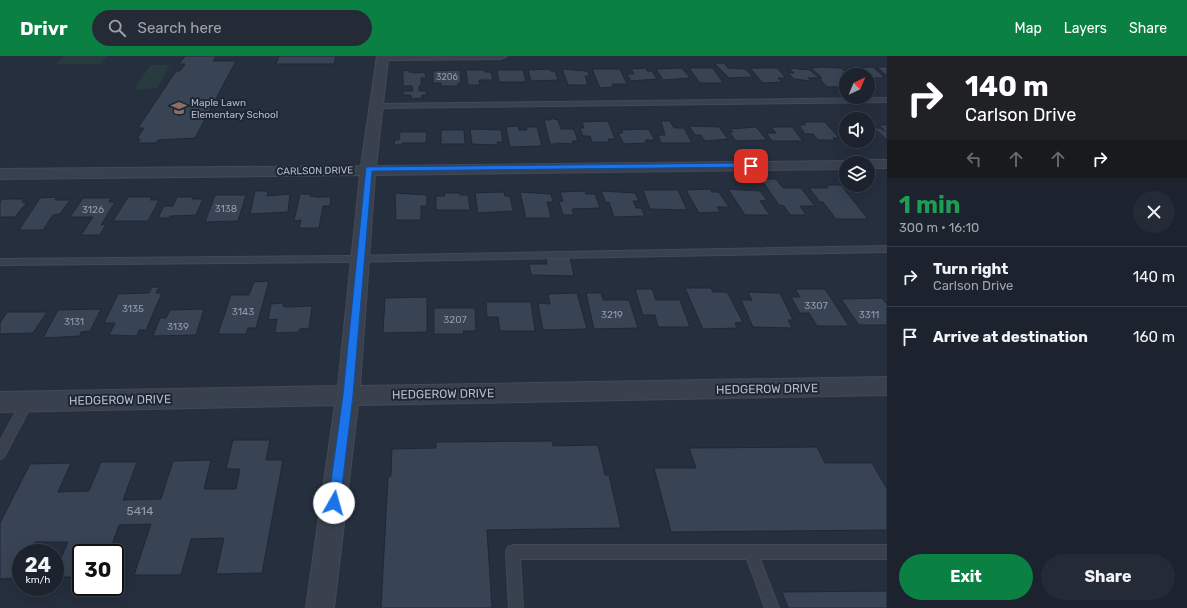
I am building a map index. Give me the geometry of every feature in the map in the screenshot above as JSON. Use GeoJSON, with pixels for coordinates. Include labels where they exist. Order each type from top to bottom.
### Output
{"type":"FeatureCollection","features":[{"type":"Feature","properties":{"kind":"street"},"geometry":{"type":"LineString","coordinates":[[320,608],[348,395],[368,169],[383,57],[501,56]]}},
{"type":"Feature","properties":{"kind":"street"},"geometry":{"type":"LineString","coordinates":[[875,164],[887,164]]}},
{"type":"Feature","properties":{"kind":"street","name":"CARLSON DRIVE"},"geometry":{"type":"LineString","coordinates":[[0,174],[839,165]]}},
{"type":"Feature","properties":{"kind":"street","name":"HEDGEROW DRIVE"},"geometry":{"type":"LineString","coordinates":[[0,402],[887,386]]}},
{"type":"Feature","properties":{"kind":"lane"},"geometry":{"type":"LineString","coordinates":[[376,106],[887,100]]}},
{"type":"Feature","properties":{"kind":"lane"},"geometry":{"type":"LineString","coordinates":[[0,262],[361,259],[887,249]]}},
{"type":"Feature","properties":{"kind":"lane"},"geometry":{"type":"LineString","coordinates":[[0,454],[27,402]]}},
{"type":"Feature","properties":{"kind":"lane"},"geometry":{"type":"LineString","coordinates":[[516,608],[513,552],[887,552]]}},
{"type":"Feature","properties":{"kind":"lane"},"geometry":{"type":"LineString","coordinates":[[751,552],[772,608]]}},
{"type":"Feature","properties":{"kind":"green space"},"geometry":{"type":"Polygon","coordinates":[[[64,56],[107,56],[100,64],[56,64],[64,56]]]}},
{"type":"Feature","properties":{"kind":"green space"},"geometry":{"type":"Polygon","coordinates":[[[151,65],[170,65],[157,88],[137,89],[136,85],[151,65]]]}},
{"type":"Feature","properties":{"kind":"building"},"geometry":{"type":"Polygon","coordinates":[[[185,56],[216,56],[213,61],[236,61],[195,138],[158,140],[156,143],[138,143],[140,139],[137,139],[144,128],[138,128],[176,71],[180,71],[185,64],[179,64],[185,56]]]}},
{"type":"Feature","properties":{"kind":"building"},"geometry":{"type":"Polygon","coordinates":[[[279,56],[336,56],[334,64],[276,64],[279,56]]]}},
{"type":"Feature","properties":{"kind":"building"},"geometry":{"type":"Polygon","coordinates":[[[714,63],[724,63],[728,68],[745,69],[753,77],[729,78],[714,63]]]}},
{"type":"Feature","properties":{"kind":"building"},"geometry":{"type":"Polygon","coordinates":[[[822,67],[841,68],[839,68],[839,87],[827,87],[819,78],[822,78],[811,68],[822,67]]]}},
{"type":"Feature","properties":{"kind":"building"},"geometry":{"type":"Polygon","coordinates":[[[873,67],[874,68],[847,68],[873,67]]]}},
{"type":"Feature","properties":{"kind":"building"},"geometry":{"type":"Polygon","coordinates":[[[877,67],[887,67],[887,76],[877,67]]]}},
{"type":"Feature","properties":{"kind":"building"},"geometry":{"type":"Polygon","coordinates":[[[646,68],[647,71],[652,71],[657,79],[631,81],[627,74],[634,74],[631,69],[646,68]]]}},
{"type":"Feature","properties":{"kind":"building"},"geometry":{"type":"Polygon","coordinates":[[[682,68],[690,78],[663,80],[656,69],[682,68]]]}},
{"type":"Feature","properties":{"kind":"building"},"geometry":{"type":"Polygon","coordinates":[[[689,68],[713,68],[723,83],[700,83],[689,68]]]}},
{"type":"Feature","properties":{"kind":"building"},"geometry":{"type":"Polygon","coordinates":[[[750,68],[777,68],[786,78],[778,78],[782,82],[763,83],[750,68]]]}},
{"type":"Feature","properties":{"kind":"building"},"geometry":{"type":"Polygon","coordinates":[[[788,68],[810,70],[819,78],[808,78],[811,81],[794,79],[788,73],[794,73],[788,68]]]}},
{"type":"Feature","properties":{"kind":"building"},"geometry":{"type":"Polygon","coordinates":[[[550,69],[551,71],[555,71],[558,80],[531,81],[528,70],[550,69]]]}},
{"type":"Feature","properties":{"kind":"building"},"geometry":{"type":"Polygon","coordinates":[[[562,69],[587,71],[590,76],[585,76],[588,85],[568,85],[562,69]]]}},
{"type":"Feature","properties":{"kind":"building"},"geometry":{"type":"Polygon","coordinates":[[[592,69],[620,69],[627,84],[612,84],[613,87],[600,88],[592,69]]]}},
{"type":"Feature","properties":{"kind":"building"},"geometry":{"type":"Polygon","coordinates":[[[875,69],[885,78],[875,78],[875,69]]]}},
{"type":"Feature","properties":{"kind":"building"},"geometry":{"type":"Polygon","coordinates":[[[409,70],[409,72],[415,73],[425,72],[426,78],[421,78],[421,86],[419,86],[419,91],[426,91],[427,95],[422,95],[422,98],[412,99],[411,95],[403,95],[403,91],[413,91],[412,86],[403,86],[403,71],[409,70]]]}},
{"type":"Feature","properties":{"kind":"building"},"geometry":{"type":"Polygon","coordinates":[[[460,70],[461,83],[458,83],[458,86],[441,86],[441,83],[433,83],[433,71],[460,70]]]}},
{"type":"Feature","properties":{"kind":"building"},"geometry":{"type":"Polygon","coordinates":[[[466,70],[485,70],[485,72],[491,72],[493,80],[479,80],[480,85],[468,85],[466,70]]]}},
{"type":"Feature","properties":{"kind":"building"},"geometry":{"type":"Polygon","coordinates":[[[497,70],[523,70],[526,82],[499,82],[497,70]]]}},
{"type":"Feature","properties":{"kind":"building"},"geometry":{"type":"Polygon","coordinates":[[[550,118],[558,120],[561,129],[574,129],[578,141],[572,141],[573,144],[550,144],[544,120],[551,120],[550,118]]]}},
{"type":"Feature","properties":{"kind":"building"},"geometry":{"type":"Polygon","coordinates":[[[608,121],[615,139],[608,139],[609,142],[592,142],[590,136],[583,136],[580,128],[584,128],[582,122],[608,121]]]}},
{"type":"Feature","properties":{"kind":"building"},"geometry":{"type":"Polygon","coordinates":[[[661,121],[670,121],[674,128],[684,128],[692,143],[661,143],[658,135],[665,135],[661,121]]]}},
{"type":"Feature","properties":{"kind":"building"},"geometry":{"type":"Polygon","coordinates":[[[803,122],[825,122],[839,138],[833,138],[836,140],[818,140],[813,134],[805,134],[799,125],[806,124],[803,122]]]}},
{"type":"Feature","properties":{"kind":"building"},"geometry":{"type":"Polygon","coordinates":[[[879,125],[887,125],[887,140],[875,128],[880,128],[885,131],[879,125]]]}},
{"type":"Feature","properties":{"kind":"building"},"geometry":{"type":"Polygon","coordinates":[[[518,126],[519,130],[527,130],[526,127],[537,127],[542,146],[510,147],[506,127],[518,126]]]}},
{"type":"Feature","properties":{"kind":"building"},"geometry":{"type":"Polygon","coordinates":[[[689,126],[719,127],[728,139],[705,141],[701,135],[695,135],[689,126]]]}},
{"type":"Feature","properties":{"kind":"building"},"geometry":{"type":"Polygon","coordinates":[[[756,127],[767,140],[736,141],[729,132],[733,132],[730,129],[756,127]]]}},
{"type":"Feature","properties":{"kind":"building"},"geometry":{"type":"Polygon","coordinates":[[[771,127],[792,127],[803,141],[772,141],[766,133],[776,133],[771,127]]]}},
{"type":"Feature","properties":{"kind":"building"},"geometry":{"type":"Polygon","coordinates":[[[470,129],[501,130],[503,142],[497,142],[498,145],[472,144],[470,129]]]}},
{"type":"Feature","properties":{"kind":"building"},"geometry":{"type":"Polygon","coordinates":[[[648,129],[655,140],[645,140],[647,143],[624,144],[618,133],[623,133],[621,130],[648,129]]]}},
{"type":"Feature","properties":{"kind":"building"},"geometry":{"type":"Polygon","coordinates":[[[441,130],[464,130],[465,144],[441,144],[441,130]]]}},
{"type":"Feature","properties":{"kind":"building"},"geometry":{"type":"Polygon","coordinates":[[[400,132],[427,132],[426,143],[402,143],[402,145],[394,145],[395,140],[399,140],[400,132]]]}},
{"type":"Feature","properties":{"kind":"building"},"geometry":{"type":"Polygon","coordinates":[[[761,179],[776,179],[783,188],[801,188],[815,206],[800,206],[806,215],[790,215],[784,206],[779,205],[761,179]]]}},
{"type":"Feature","properties":{"kind":"building"},"geometry":{"type":"Polygon","coordinates":[[[826,185],[839,185],[839,192],[847,192],[868,219],[836,219],[823,202],[820,202],[809,188],[828,188],[826,185]]]}},
{"type":"Feature","properties":{"kind":"building"},"geometry":{"type":"Polygon","coordinates":[[[710,189],[712,192],[719,192],[729,207],[717,207],[720,212],[699,213],[686,190],[710,189]]]}},
{"type":"Feature","properties":{"kind":"building"},"geometry":{"type":"Polygon","coordinates":[[[728,189],[760,191],[767,200],[760,201],[770,215],[745,215],[728,189]]]}},
{"type":"Feature","properties":{"kind":"building"},"geometry":{"type":"Polygon","coordinates":[[[643,190],[678,190],[687,210],[650,209],[643,190]]]}},
{"type":"Feature","properties":{"kind":"building"},"geometry":{"type":"Polygon","coordinates":[[[255,191],[268,191],[267,196],[290,194],[288,212],[250,214],[255,191]]]}},
{"type":"Feature","properties":{"kind":"building"},"geometry":{"type":"Polygon","coordinates":[[[585,191],[586,194],[595,194],[600,208],[572,209],[574,215],[563,215],[559,202],[563,201],[560,192],[585,191]]]}},
{"type":"Feature","properties":{"kind":"building"},"geometry":{"type":"Polygon","coordinates":[[[601,191],[635,193],[639,201],[633,201],[636,208],[641,208],[645,216],[614,217],[609,202],[606,203],[601,191]]]}},
{"type":"Feature","properties":{"kind":"building"},"geometry":{"type":"Polygon","coordinates":[[[504,192],[505,196],[510,196],[513,211],[478,213],[475,193],[504,192]]]}},
{"type":"Feature","properties":{"kind":"building"},"geometry":{"type":"Polygon","coordinates":[[[520,192],[551,194],[553,202],[547,202],[551,218],[526,218],[520,192]]]}},
{"type":"Feature","properties":{"kind":"building"},"geometry":{"type":"Polygon","coordinates":[[[395,193],[427,195],[427,206],[421,206],[421,220],[396,220],[395,193]]]}},
{"type":"Feature","properties":{"kind":"building"},"geometry":{"type":"Polygon","coordinates":[[[444,193],[460,193],[460,195],[468,195],[470,210],[436,210],[436,196],[445,196],[444,193]]]}},
{"type":"Feature","properties":{"kind":"building"},"geometry":{"type":"Polygon","coordinates":[[[300,194],[311,194],[310,196],[317,197],[331,197],[330,206],[323,206],[319,228],[299,228],[301,220],[294,221],[300,194]]]}},
{"type":"Feature","properties":{"kind":"building"},"geometry":{"type":"Polygon","coordinates":[[[215,195],[246,195],[238,221],[205,222],[215,195]]]}},
{"type":"Feature","properties":{"kind":"building"},"geometry":{"type":"Polygon","coordinates":[[[57,197],[55,200],[70,200],[60,214],[53,215],[43,230],[19,230],[40,198],[57,197]]]}},
{"type":"Feature","properties":{"kind":"building"},"geometry":{"type":"Polygon","coordinates":[[[128,197],[152,197],[150,200],[159,200],[148,221],[113,221],[128,197]]]}},
{"type":"Feature","properties":{"kind":"building"},"geometry":{"type":"Polygon","coordinates":[[[177,197],[194,197],[192,199],[203,199],[196,215],[158,218],[164,206],[173,206],[177,197]]]}},
{"type":"Feature","properties":{"kind":"building"},"geometry":{"type":"Polygon","coordinates":[[[83,198],[111,198],[109,202],[115,202],[101,225],[106,224],[100,235],[81,235],[93,217],[70,217],[83,198]]]}},
{"type":"Feature","properties":{"kind":"building"},"geometry":{"type":"Polygon","coordinates":[[[2,199],[24,199],[22,202],[27,202],[15,217],[0,217],[0,202],[2,199]]]}},
{"type":"Feature","properties":{"kind":"building"},"geometry":{"type":"Polygon","coordinates":[[[546,257],[570,257],[574,276],[531,275],[529,264],[547,264],[546,257]]]}},
{"type":"Feature","properties":{"kind":"building"},"geometry":{"type":"Polygon","coordinates":[[[269,281],[256,328],[248,328],[246,334],[218,334],[231,295],[249,295],[254,282],[269,281]]]}},
{"type":"Feature","properties":{"kind":"building"},"geometry":{"type":"Polygon","coordinates":[[[152,287],[159,287],[156,293],[162,293],[146,330],[139,330],[137,336],[109,335],[115,323],[104,323],[118,294],[149,293],[152,287]]]}},
{"type":"Feature","properties":{"kind":"building"},"geometry":{"type":"Polygon","coordinates":[[[685,288],[711,288],[713,292],[727,292],[743,322],[735,323],[737,328],[703,329],[685,288]]]}},
{"type":"Feature","properties":{"kind":"building"},"geometry":{"type":"Polygon","coordinates":[[[635,289],[652,289],[656,300],[680,300],[690,327],[658,327],[655,315],[643,315],[635,289]]]}},
{"type":"Feature","properties":{"kind":"building"},"geometry":{"type":"Polygon","coordinates":[[[795,289],[825,289],[849,326],[817,326],[809,313],[800,313],[791,297],[800,297],[795,289]]]}},
{"type":"Feature","properties":{"kind":"building"},"geometry":{"type":"Polygon","coordinates":[[[748,292],[780,293],[793,320],[788,320],[792,328],[753,327],[741,300],[752,300],[748,292]]]}},
{"type":"Feature","properties":{"kind":"building"},"geometry":{"type":"Polygon","coordinates":[[[577,293],[587,329],[543,330],[538,303],[550,304],[548,294],[577,293]]]}},
{"type":"Feature","properties":{"kind":"building"},"geometry":{"type":"Polygon","coordinates":[[[586,293],[601,293],[603,300],[629,300],[638,328],[594,329],[586,293]]]}},
{"type":"Feature","properties":{"kind":"building"},"geometry":{"type":"Polygon","coordinates":[[[427,297],[427,332],[383,333],[385,298],[427,297]]]}},
{"type":"Feature","properties":{"kind":"building"},"geometry":{"type":"Polygon","coordinates":[[[882,298],[887,304],[887,325],[859,325],[841,299],[882,298]]]}},
{"type":"Feature","properties":{"kind":"building"},"geometry":{"type":"Polygon","coordinates":[[[486,302],[531,302],[535,331],[500,331],[498,317],[487,317],[486,302]]]}},
{"type":"Feature","properties":{"kind":"building"},"geometry":{"type":"Polygon","coordinates":[[[283,303],[283,306],[287,307],[312,306],[309,328],[300,329],[299,332],[275,333],[277,319],[268,320],[271,304],[283,303]]]}},
{"type":"Feature","properties":{"kind":"building"},"geometry":{"type":"Polygon","coordinates":[[[434,308],[475,308],[476,331],[463,331],[464,334],[434,334],[434,308]]]}},
{"type":"Feature","properties":{"kind":"building"},"geometry":{"type":"Polygon","coordinates":[[[101,309],[90,331],[81,332],[80,336],[43,338],[58,310],[101,309]]]}},
{"type":"Feature","properties":{"kind":"building"},"geometry":{"type":"Polygon","coordinates":[[[204,309],[196,335],[153,336],[160,318],[166,318],[170,310],[204,309]]]}},
{"type":"Feature","properties":{"kind":"building"},"geometry":{"type":"Polygon","coordinates":[[[7,312],[47,312],[33,333],[0,334],[0,323],[7,312]]]}},
{"type":"Feature","properties":{"kind":"building"},"geometry":{"type":"Polygon","coordinates":[[[233,440],[270,440],[266,460],[283,460],[262,573],[216,574],[224,538],[191,539],[181,575],[134,575],[151,524],[119,525],[112,544],[72,544],[72,577],[64,577],[64,551],[68,542],[12,544],[12,578],[0,579],[0,523],[30,464],[71,463],[58,492],[89,491],[101,462],[137,462],[123,500],[161,499],[173,461],[211,460],[204,489],[236,489],[240,469],[226,469],[233,440]]]}},
{"type":"Feature","properties":{"kind":"building"},"geometry":{"type":"Polygon","coordinates":[[[552,441],[553,446],[598,445],[605,475],[609,475],[621,528],[487,530],[492,608],[381,608],[388,477],[391,476],[392,449],[436,448],[436,442],[552,441]]]}},
{"type":"Feature","properties":{"kind":"building"},"geometry":{"type":"Polygon","coordinates":[[[817,447],[825,463],[872,463],[887,489],[887,530],[671,532],[654,468],[696,468],[689,448],[817,447]]]}},
{"type":"Feature","properties":{"kind":"building"},"geometry":{"type":"Polygon","coordinates":[[[887,591],[887,608],[788,608],[782,592],[887,591]]]}},
{"type":"Feature","properties":{"kind":"place","name":"Maple Lawn Elementary School"},"geometry":{"type":"Point","coordinates":[179,108]}},
{"type":"Feature","properties":{"kind":"route"},"geometry":{"type":"LineString","coordinates":[[334,503],[348,395],[368,169],[751,166]]}}]}
